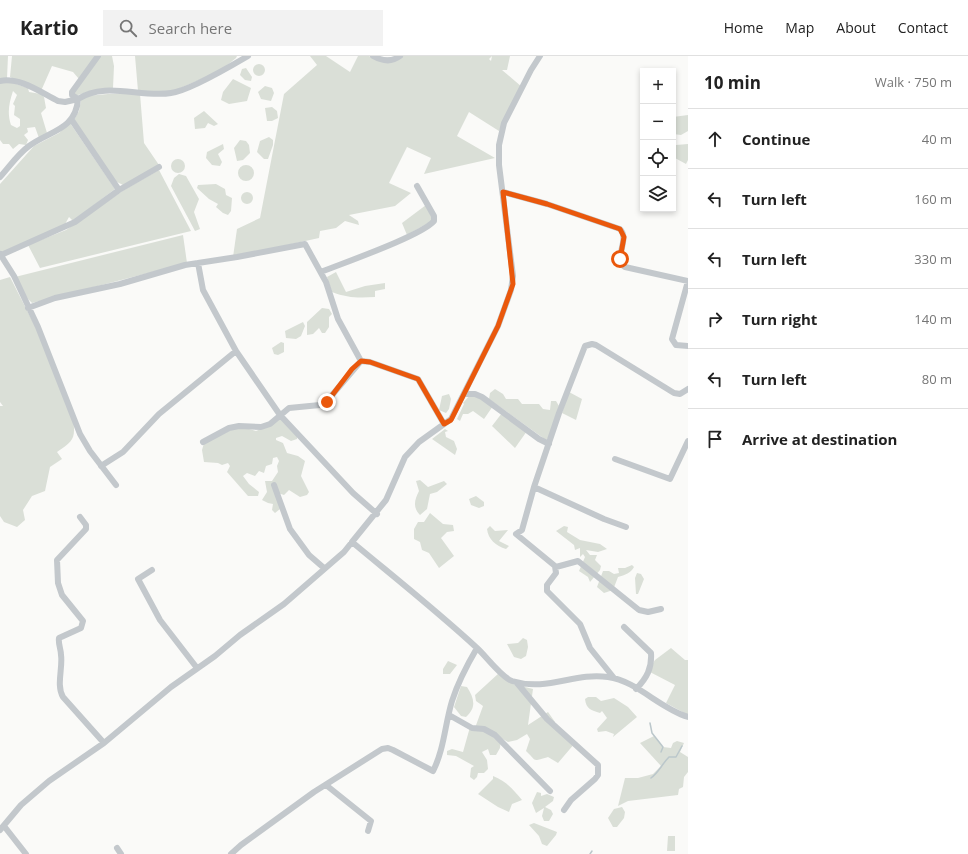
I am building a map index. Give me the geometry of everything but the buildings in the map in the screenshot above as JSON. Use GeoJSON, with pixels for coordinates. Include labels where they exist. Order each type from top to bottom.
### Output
{"type":"FeatureCollection","features":[{"type":"Feature","properties":{"kind":"street"},"geometry":{"type":"LineString","coordinates":[[78,99],[72,95],[72,92],[98,56]]}},
{"type":"Feature","properties":{"kind":"street"},"geometry":{"type":"LineString","coordinates":[[0,81],[16,81],[58,101],[65,102],[78,99],[87,94],[108,91],[172,93],[191,86],[248,56]]}},
{"type":"Feature","properties":{"kind":"street"},"geometry":{"type":"LineString","coordinates":[[373,56],[385,61],[395,60],[400,56]]}},
{"type":"Feature","properties":{"kind":"street"},"geometry":{"type":"LineString","coordinates":[[26,854],[2,828],[29,797],[49,781],[104,743],[171,687],[284,604],[344,552],[377,514],[392,490],[405,457],[419,442],[451,420],[498,326],[513,284],[498,157],[504,123],[531,70],[540,56]]}},
{"type":"Feature","properties":{"kind":"street"},"geometry":{"type":"LineString","coordinates":[[0,177],[30,145],[57,131],[71,120],[77,107],[78,99]]}},
{"type":"Feature","properties":{"kind":"street"},"geometry":{"type":"LineString","coordinates":[[71,120],[119,190]]}},
{"type":"Feature","properties":{"kind":"street"},"geometry":{"type":"LineString","coordinates":[[116,485],[101,466],[80,434],[38,327],[14,276],[0,255],[74,222],[119,190],[159,167]]}},
{"type":"Feature","properties":{"kind":"street"},"geometry":{"type":"LineString","coordinates":[[321,272],[408,236],[431,224],[434,221],[434,216],[417,186]]}},
{"type":"Feature","properties":{"kind":"street"},"geometry":{"type":"LineString","coordinates":[[503,192],[547,204],[620,229],[624,237],[620,259],[621,264],[624,267],[688,280],[672,339],[676,345],[688,346]]}},
{"type":"Feature","properties":{"kind":"street"},"geometry":{"type":"LineString","coordinates":[[28,308],[62,296],[120,284],[185,265],[305,244],[330,291],[338,319],[361,361]]}},
{"type":"Feature","properties":{"kind":"street"},"geometry":{"type":"LineString","coordinates":[[198,263],[203,290],[236,351],[280,415],[353,493],[377,514]]}},
{"type":"Feature","properties":{"kind":"street"},"geometry":{"type":"LineString","coordinates":[[556,568],[516,534],[522,530],[534,487],[583,350],[588,344],[596,346],[615,356],[674,393],[680,394],[688,389]]}},
{"type":"Feature","properties":{"kind":"street"},"geometry":{"type":"LineString","coordinates":[[101,466],[123,452],[159,414],[236,351]]}},
{"type":"Feature","properties":{"kind":"street"},"geometry":{"type":"LineString","coordinates":[[203,442],[229,428],[238,426],[261,428],[270,424],[289,408],[320,405],[327,402],[352,369],[361,361],[370,362],[418,379],[444,424]]}},
{"type":"Feature","properties":{"kind":"street"},"geometry":{"type":"LineString","coordinates":[[465,394],[482,397],[539,439],[549,444]]}},
{"type":"Feature","properties":{"kind":"street"},"geometry":{"type":"LineString","coordinates":[[614,459],[670,479],[688,441]]}},
{"type":"Feature","properties":{"kind":"street"},"geometry":{"type":"LineString","coordinates":[[274,485],[290,529],[309,555],[324,568]]}},
{"type":"Feature","properties":{"kind":"street"},"geometry":{"type":"LineString","coordinates":[[534,487],[604,519],[626,527]]}},
{"type":"Feature","properties":{"kind":"street"},"geometry":{"type":"LineString","coordinates":[[80,517],[86,529],[57,560],[58,583],[62,595],[83,621],[81,628],[59,638],[58,642],[61,654],[60,688],[63,697],[104,743]]}},
{"type":"Feature","properties":{"kind":"street"},"geometry":{"type":"LineString","coordinates":[[352,542],[477,648],[512,681],[516,681],[524,685],[541,686],[576,679],[607,676],[628,683],[676,713],[688,717]]}},
{"type":"Feature","properties":{"kind":"street"},"geometry":{"type":"LineString","coordinates":[[556,568],[578,561],[639,610],[645,612],[661,609]]}},
{"type":"Feature","properties":{"kind":"street"},"geometry":{"type":"LineString","coordinates":[[556,568],[556,573],[547,585],[546,591],[580,624],[590,648],[614,678]]}},
{"type":"Feature","properties":{"kind":"street"},"geometry":{"type":"LineString","coordinates":[[152,570],[138,579],[160,620],[197,668]]}},
{"type":"Feature","properties":{"kind":"street"},"geometry":{"type":"LineString","coordinates":[[624,628],[651,652],[650,669],[636,689]]}},
{"type":"Feature","properties":{"kind":"street"},"geometry":{"type":"LineString","coordinates":[[231,854],[241,845],[326,785],[382,749],[388,748],[432,772],[439,756],[460,678],[477,648]]}},
{"type":"Feature","properties":{"kind":"street"},"geometry":{"type":"LineString","coordinates":[[516,681],[547,718],[598,765],[598,775],[595,779],[571,800],[564,810]]}},
{"type":"Feature","properties":{"kind":"street"},"geometry":{"type":"LineString","coordinates":[[449,715],[472,728],[484,729],[495,735],[550,791]]}},
{"type":"Feature","properties":{"kind":"street"},"geometry":{"type":"LineString","coordinates":[[326,785],[371,821],[368,831]]}},
{"type":"Feature","properties":{"kind":"shaded area"},"geometry":{"type":"Polygon","coordinates":[[[0,56],[8,56],[7,78],[0,79],[0,56]]]}},
{"type":"Feature","properties":{"kind":"shaded area"},"geometry":{"type":"Polygon","coordinates":[[[12,56],[96,56],[79,79],[73,72],[52,66],[41,91],[10,77],[12,56]]]}},
{"type":"Feature","properties":{"kind":"shaded area"},"geometry":{"type":"Polygon","coordinates":[[[100,56],[112,56],[114,66],[113,88],[90,91],[75,96],[75,89],[100,56]]]}},
{"type":"Feature","properties":{"kind":"shaded area"},"geometry":{"type":"Polygon","coordinates":[[[135,56],[237,56],[220,71],[171,92],[138,91],[135,56]]]}},
{"type":"Feature","properties":{"kind":"shaded area"},"geometry":{"type":"Polygon","coordinates":[[[310,56],[326,56],[350,72],[358,56],[369,56],[374,59],[402,56],[492,56],[510,56],[507,70],[502,70],[522,87],[499,131],[469,112],[457,136],[495,158],[424,174],[431,158],[407,147],[389,183],[411,193],[395,206],[349,215],[358,221],[359,225],[345,221],[336,228],[320,231],[319,238],[233,257],[237,229],[260,218],[284,94],[317,65],[310,56]]]}},
{"type":"Feature","properties":{"kind":"shaded area"},"geometry":{"type":"Polygon","coordinates":[[[257,64],[261,64],[265,70],[261,76],[257,76],[253,72],[253,68],[257,64]]]}},
{"type":"Feature","properties":{"kind":"shaded area"},"geometry":{"type":"Polygon","coordinates":[[[246,68],[252,77],[251,81],[245,80],[240,75],[242,69],[246,68]]]}},
{"type":"Feature","properties":{"kind":"shaded area"},"geometry":{"type":"Polygon","coordinates":[[[233,79],[251,88],[247,101],[229,104],[221,100],[223,92],[233,79]]]}},
{"type":"Feature","properties":{"kind":"shaded area"},"geometry":{"type":"Polygon","coordinates":[[[0,83],[13,83],[28,88],[29,92],[41,94],[44,97],[46,108],[41,113],[47,133],[39,138],[35,127],[27,128],[28,132],[24,135],[28,140],[26,145],[19,144],[13,149],[9,144],[3,144],[0,140],[0,83]],[[13,91],[9,112],[11,125],[17,128],[20,126],[20,119],[14,115],[15,106],[13,104],[17,95],[13,91]]]}},
{"type":"Feature","properties":{"kind":"shaded area"},"geometry":{"type":"Polygon","coordinates":[[[265,86],[272,88],[274,93],[271,101],[261,99],[258,92],[265,86]]]}},
{"type":"Feature","properties":{"kind":"shaded area"},"geometry":{"type":"Polygon","coordinates":[[[108,94],[140,94],[144,143],[159,165],[123,185],[115,181],[74,120],[79,111],[81,100],[87,96],[108,94]]]}},
{"type":"Feature","properties":{"kind":"shaded area"},"geometry":{"type":"Polygon","coordinates":[[[272,107],[277,111],[278,118],[272,121],[267,121],[265,108],[272,107]]]}},
{"type":"Feature","properties":{"kind":"shaded area"},"geometry":{"type":"Polygon","coordinates":[[[204,111],[218,124],[214,126],[208,123],[205,128],[195,129],[194,118],[204,111]]]}},
{"type":"Feature","properties":{"kind":"shaded area"},"geometry":{"type":"Polygon","coordinates":[[[688,115],[688,131],[681,135],[676,134],[676,117],[688,115]]]}},
{"type":"Feature","properties":{"kind":"shaded area"},"geometry":{"type":"Polygon","coordinates":[[[70,123],[115,189],[73,221],[69,217],[64,226],[0,253],[0,184],[34,146],[59,133],[70,123]]]}},
{"type":"Feature","properties":{"kind":"shaded area"},"geometry":{"type":"Polygon","coordinates":[[[269,137],[273,140],[273,145],[268,159],[264,159],[257,152],[260,141],[269,137]]]}},
{"type":"Feature","properties":{"kind":"shaded area"},"geometry":{"type":"Polygon","coordinates":[[[240,140],[246,141],[249,145],[250,153],[243,160],[237,161],[234,148],[240,140]]]}},
{"type":"Feature","properties":{"kind":"shaded area"},"geometry":{"type":"Polygon","coordinates":[[[223,144],[224,149],[218,154],[222,162],[220,166],[212,165],[206,158],[207,152],[223,144]]]}},
{"type":"Feature","properties":{"kind":"shaded area"},"geometry":{"type":"Polygon","coordinates":[[[688,144],[688,160],[686,164],[676,159],[676,145],[688,144]]]}},
{"type":"Feature","properties":{"kind":"shaded area"},"geometry":{"type":"Polygon","coordinates":[[[178,159],[183,161],[185,166],[183,171],[178,173],[173,171],[171,166],[173,161],[178,159]]]}},
{"type":"Feature","properties":{"kind":"shaded area"},"geometry":{"type":"Polygon","coordinates":[[[246,165],[253,170],[254,173],[249,180],[246,181],[239,176],[238,173],[243,166],[246,165]]]}},
{"type":"Feature","properties":{"kind":"shaded area"},"geometry":{"type":"Polygon","coordinates":[[[159,170],[191,231],[40,268],[28,245],[66,230],[124,190],[159,170]]]}},
{"type":"Feature","properties":{"kind":"shaded area"},"geometry":{"type":"Polygon","coordinates":[[[179,174],[186,176],[199,199],[194,212],[200,229],[195,231],[171,186],[174,178],[179,174]]]}},
{"type":"Feature","properties":{"kind":"shaded area"},"geometry":{"type":"Polygon","coordinates":[[[216,184],[225,189],[226,195],[232,198],[231,211],[228,215],[216,207],[218,204],[209,199],[197,188],[198,185],[216,184]]]}},
{"type":"Feature","properties":{"kind":"shaded area"},"geometry":{"type":"Polygon","coordinates":[[[245,192],[249,192],[253,198],[249,204],[245,204],[241,200],[241,196],[245,192]]]}},
{"type":"Feature","properties":{"kind":"shaded area"},"geometry":{"type":"Polygon","coordinates":[[[426,205],[433,220],[407,235],[402,223],[426,205]]]}},
{"type":"Feature","properties":{"kind":"shaded area"},"geometry":{"type":"Polygon","coordinates":[[[183,235],[187,263],[32,303],[15,277],[183,235]]]}},
{"type":"Feature","properties":{"kind":"shaded area"},"geometry":{"type":"Polygon","coordinates":[[[336,272],[346,292],[365,286],[385,283],[385,289],[375,291],[375,297],[353,297],[337,294],[332,292],[327,277],[336,272]]]}},
{"type":"Feature","properties":{"kind":"shaded area"},"geometry":{"type":"Polygon","coordinates":[[[10,277],[37,330],[73,419],[74,431],[70,442],[57,452],[62,459],[50,467],[45,491],[32,496],[23,510],[25,520],[17,527],[4,522],[0,516],[0,406],[3,406],[0,402],[0,280],[10,277]]]}},
{"type":"Feature","properties":{"kind":"shaded area"},"geometry":{"type":"Polygon","coordinates":[[[322,308],[329,309],[332,314],[329,317],[329,327],[325,333],[322,333],[319,328],[313,334],[307,335],[307,322],[322,308]]]}},
{"type":"Feature","properties":{"kind":"shaded area"},"geometry":{"type":"Polygon","coordinates":[[[303,322],[305,326],[301,336],[296,339],[286,338],[285,331],[303,322]]]}},
{"type":"Feature","properties":{"kind":"shaded area"},"geometry":{"type":"Polygon","coordinates":[[[281,342],[284,343],[284,352],[278,355],[274,354],[272,348],[281,342]]]}},
{"type":"Feature","properties":{"kind":"shaded area"},"geometry":{"type":"Polygon","coordinates":[[[495,389],[503,394],[506,399],[518,399],[522,404],[539,404],[543,409],[550,410],[551,401],[556,401],[559,406],[549,437],[546,440],[489,399],[490,393],[495,389]]]}},
{"type":"Feature","properties":{"kind":"shaded area"},"geometry":{"type":"Polygon","coordinates":[[[569,392],[582,399],[576,420],[562,413],[569,392]]]}},
{"type":"Feature","properties":{"kind":"shaded area"},"geometry":{"type":"Polygon","coordinates":[[[449,394],[451,399],[449,409],[446,413],[439,410],[442,396],[449,394]]]}},
{"type":"Feature","properties":{"kind":"shaded area"},"geometry":{"type":"Polygon","coordinates":[[[470,395],[479,397],[493,406],[484,419],[473,411],[468,414],[463,414],[460,421],[457,419],[464,404],[463,403],[470,395]]]}},
{"type":"Feature","properties":{"kind":"shaded area"},"geometry":{"type":"Polygon","coordinates":[[[502,413],[527,431],[515,448],[492,426],[502,413]]]}},
{"type":"Feature","properties":{"kind":"shaded area"},"geometry":{"type":"Polygon","coordinates":[[[279,417],[297,436],[297,439],[291,441],[282,436],[276,438],[276,440],[283,443],[287,453],[298,456],[305,461],[301,476],[309,492],[307,495],[300,497],[289,490],[284,495],[278,493],[280,509],[275,513],[272,510],[273,504],[262,500],[267,492],[265,481],[272,481],[278,472],[277,466],[279,461],[277,457],[273,458],[272,464],[266,466],[264,473],[259,471],[255,476],[247,473],[243,476],[249,484],[259,492],[258,496],[248,496],[227,472],[230,466],[228,463],[222,465],[218,463],[204,462],[202,450],[204,443],[239,426],[256,431],[270,425],[279,417]]]}},
{"type":"Feature","properties":{"kind":"shaded area"},"geometry":{"type":"Polygon","coordinates":[[[445,429],[448,431],[445,432],[446,437],[454,441],[457,449],[455,455],[432,439],[445,429]]]}},
{"type":"Feature","properties":{"kind":"shaded area"},"geometry":{"type":"Polygon","coordinates":[[[420,480],[428,487],[444,481],[447,484],[437,492],[430,494],[427,509],[420,515],[417,512],[415,503],[419,491],[416,481],[420,480]]]}},
{"type":"Feature","properties":{"kind":"shaded area"},"geometry":{"type":"Polygon","coordinates":[[[476,496],[484,502],[484,506],[479,508],[471,505],[469,499],[476,496]]]}},
{"type":"Feature","properties":{"kind":"shaded area"},"geometry":{"type":"Polygon","coordinates":[[[430,513],[443,524],[453,525],[454,531],[447,532],[441,538],[454,556],[439,568],[429,553],[422,550],[420,542],[414,539],[414,529],[418,522],[424,522],[430,513]]]}},
{"type":"Feature","properties":{"kind":"shaded area"},"geometry":{"type":"Polygon","coordinates":[[[490,526],[495,531],[508,530],[499,541],[509,546],[506,549],[496,544],[491,539],[487,529],[490,526]]]}},
{"type":"Feature","properties":{"kind":"shaded area"},"geometry":{"type":"Polygon","coordinates":[[[564,526],[568,527],[567,532],[580,540],[600,544],[607,549],[598,552],[586,550],[590,555],[597,555],[595,560],[601,566],[600,570],[590,582],[588,577],[579,571],[585,557],[583,554],[580,557],[580,548],[575,550],[574,545],[556,531],[564,526]]]}},
{"type":"Feature","properties":{"kind":"shaded area"},"geometry":{"type":"Polygon","coordinates":[[[632,565],[634,567],[631,571],[618,577],[613,590],[604,593],[597,587],[603,571],[609,571],[614,574],[619,573],[618,568],[625,568],[632,565]]]}},
{"type":"Feature","properties":{"kind":"shaded area"},"geometry":{"type":"Polygon","coordinates":[[[637,573],[641,574],[644,579],[638,594],[636,594],[635,578],[637,573]]]}},
{"type":"Feature","properties":{"kind":"shaded area"},"geometry":{"type":"Polygon","coordinates":[[[523,638],[527,640],[528,647],[526,656],[521,659],[514,657],[507,644],[518,643],[523,638]]]}},
{"type":"Feature","properties":{"kind":"shaded area"},"geometry":{"type":"Polygon","coordinates":[[[671,648],[685,660],[688,660],[688,715],[666,703],[675,685],[648,671],[655,660],[671,648]]]}},
{"type":"Feature","properties":{"kind":"shaded area"},"geometry":{"type":"Polygon","coordinates":[[[448,661],[457,665],[450,674],[443,674],[443,669],[448,661]]]}},
{"type":"Feature","properties":{"kind":"shaded area"},"geometry":{"type":"Polygon","coordinates":[[[499,673],[513,684],[533,689],[528,725],[548,712],[555,722],[553,723],[575,743],[558,763],[548,757],[536,760],[533,759],[526,751],[530,739],[527,734],[517,740],[508,742],[501,738],[500,748],[496,755],[490,755],[488,749],[482,752],[487,760],[488,769],[484,773],[478,773],[474,780],[470,777],[471,768],[474,766],[456,756],[447,755],[447,751],[452,749],[463,752],[470,727],[475,728],[483,706],[476,701],[475,695],[499,673]]]}},
{"type":"Feature","properties":{"kind":"shaded area"},"geometry":{"type":"Polygon","coordinates":[[[461,686],[467,687],[473,699],[472,710],[466,717],[461,716],[454,707],[461,686]]]}},
{"type":"Feature","properties":{"kind":"shaded area"},"geometry":{"type":"Polygon","coordinates":[[[588,697],[596,697],[601,701],[614,698],[628,707],[637,717],[613,737],[614,734],[606,731],[598,732],[597,729],[607,718],[602,711],[600,713],[588,707],[585,699],[588,697]]]}},
{"type":"Feature","properties":{"kind":"shaded area"},"geometry":{"type":"Polygon","coordinates":[[[654,736],[663,747],[671,748],[673,743],[677,741],[684,743],[680,752],[688,757],[688,772],[684,777],[683,787],[679,789],[678,795],[628,801],[618,806],[625,778],[638,778],[653,774],[661,766],[640,743],[654,736]]]}},
{"type":"Feature","properties":{"kind":"shaded area"},"geometry":{"type":"Polygon","coordinates":[[[493,776],[502,780],[516,792],[522,800],[512,804],[509,812],[478,794],[493,779],[493,776]]]}},
{"type":"Feature","properties":{"kind":"shaded area"},"geometry":{"type":"Polygon","coordinates":[[[537,792],[541,793],[541,796],[547,794],[554,797],[553,801],[545,807],[551,810],[553,814],[549,821],[544,821],[542,816],[544,808],[536,813],[532,803],[537,792]]]}},
{"type":"Feature","properties":{"kind":"shaded area"},"geometry":{"type":"Polygon","coordinates":[[[622,807],[625,812],[624,818],[617,827],[613,827],[608,818],[614,809],[622,807]]]}},
{"type":"Feature","properties":{"kind":"shaded area"},"geometry":{"type":"Polygon","coordinates":[[[534,823],[557,832],[547,846],[542,844],[539,836],[529,825],[534,823]]]}},
{"type":"Feature","properties":{"kind":"shaded area"},"geometry":{"type":"Polygon","coordinates":[[[668,836],[675,836],[675,851],[667,851],[668,836]]]}},
{"type":"Feature","properties":{"kind":"waterway"},"geometry":{"type":"LineString","coordinates":[[650,723],[652,733],[663,747],[661,752]]}},
{"type":"Feature","properties":{"kind":"waterway"},"geometry":{"type":"LineString","coordinates":[[651,778],[669,757],[676,757],[682,746]]}},
{"type":"Feature","properties":{"kind":"route"},"geometry":{"type":"LineString","coordinates":[[327,402],[352,369],[361,361],[370,362],[396,372],[414,376],[422,384],[444,424],[451,420],[498,326],[513,284],[503,192],[547,204],[620,229],[624,237],[620,259]]}}]}
